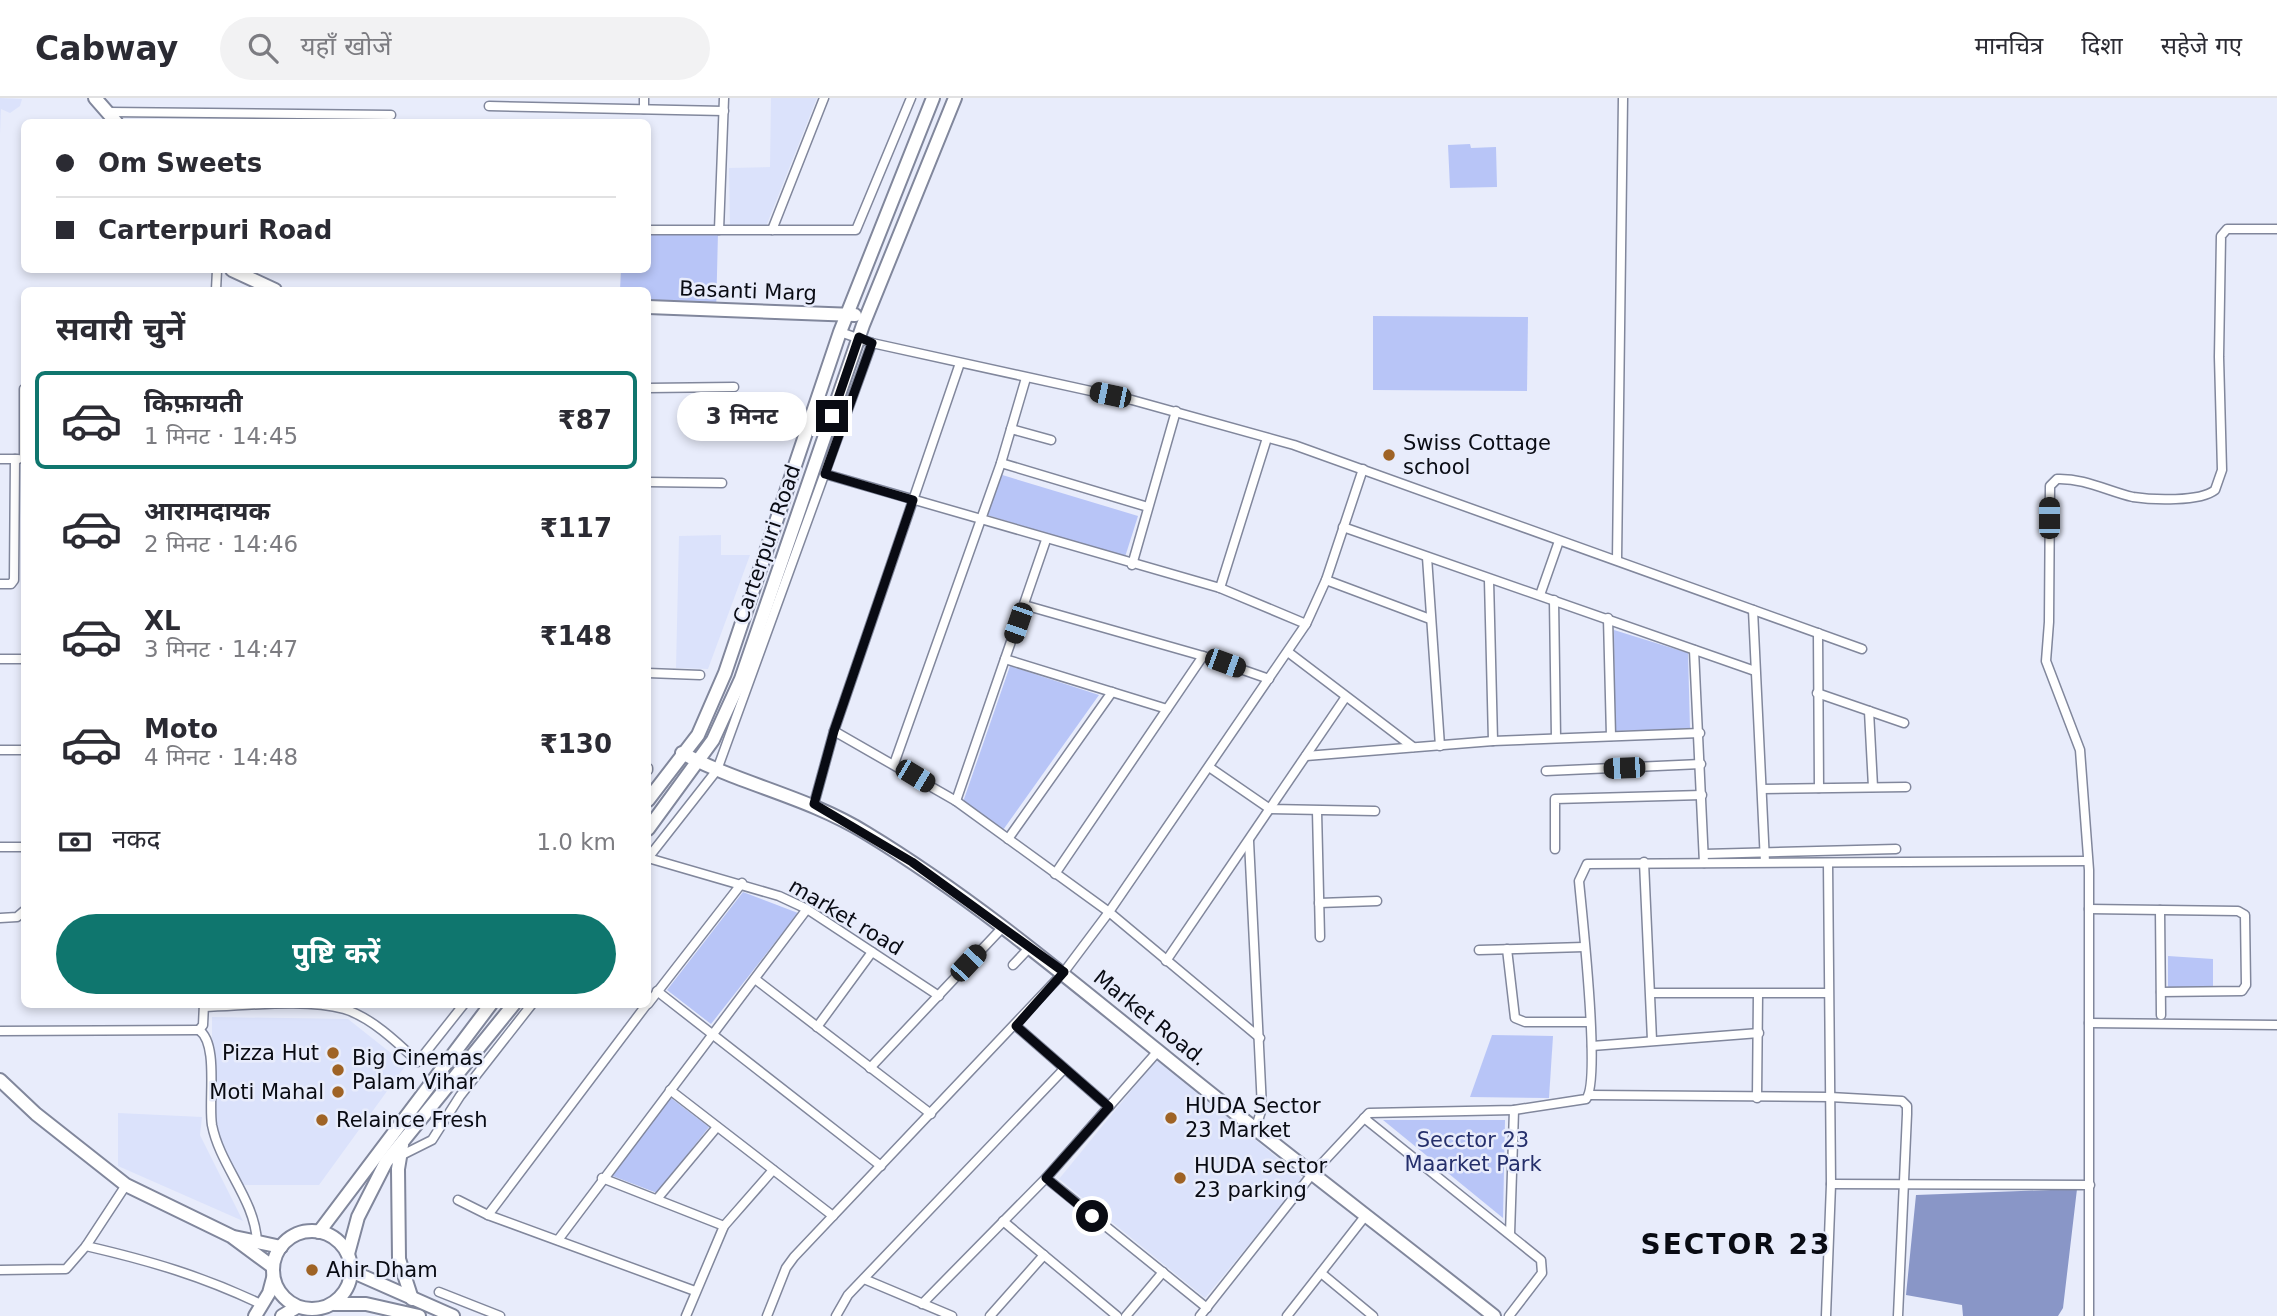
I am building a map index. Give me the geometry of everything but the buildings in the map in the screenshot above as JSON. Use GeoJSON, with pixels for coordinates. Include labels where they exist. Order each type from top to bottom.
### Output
{"type":"FeatureCollection","features":[{"type":"Feature","properties":{"kind":"main road"},"geometry":{"type":"LineString","coordinates":[[95,98],[113,117]]}},
{"type":"Feature","properties":{"kind":"main road","name":"Carterpuri Road"},"geometry":{"type":"LineString","coordinates":[[651,796],[698,735],[725,673],[840,332],[933,98]]}},
{"type":"Feature","properties":{"kind":"main road","name":"Carterpuri Road"},"geometry":{"type":"LineString","coordinates":[[651,825],[713,740],[741,679],[859,337],[955,98]]}},
{"type":"Feature","properties":{"kind":"main road"},"geometry":{"type":"LineString","coordinates":[[241,273],[260,279],[271,287]]}},
{"type":"Feature","properties":{"kind":"main road","name":"Basanti Marg"},"geometry":{"type":"LineString","coordinates":[[651,307],[848,313],[866,318]]}},
{"type":"Feature","properties":{"kind":"main road","name":"Market Road."},"geometry":{"type":"LineString","coordinates":[[682,753],[717,770],[814,804],[912,862],[1064,972],[1158,1051],[1494,1316]]}},
{"type":"Feature","properties":{"kind":"main road"},"geometry":{"type":"LineString","coordinates":[[318,1232],[488,1008]]}},
{"type":"Feature","properties":{"kind":"main road"},"geometry":{"type":"LineString","coordinates":[[334,1304],[346,1290],[351,1271],[348,1254],[358,1217],[386,1162],[511,1008]]}},
{"type":"Feature","properties":{"kind":"main road"},"geometry":{"type":"LineString","coordinates":[[0,1080],[36,1114],[126,1185],[231,1236],[281,1247]]}},
{"type":"Feature","properties":{"kind":"main road"},"geometry":{"type":"LineString","coordinates":[[402,1141],[398,1157],[399,1259],[412,1299]]}},
{"type":"Feature","properties":{"kind":"main road"},"geometry":{"type":"LineString","coordinates":[[255,1316],[262,1304],[281,1247],[302,1232],[318,1232],[331,1236],[348,1254]]}},
{"type":"Feature","properties":{"kind":"main road"},"geometry":{"type":"LineString","coordinates":[[231,1236],[273,1273],[278,1290],[297,1307]]}},
{"type":"Feature","properties":{"kind":"main road"},"geometry":{"type":"LineString","coordinates":[[351,1271],[453,1316]]}},
{"type":"Feature","properties":{"kind":"main road"},"geometry":{"type":"LineString","coordinates":[[282,1316],[297,1307],[321,1309],[334,1304],[380,1306],[419,1316]]}},
{"type":"Feature","properties":{"kind":"street"},"geometry":{"type":"LineString","coordinates":[[575,98],[575,109]]}},
{"type":"Feature","properties":{"kind":"street"},"geometry":{"type":"LineString","coordinates":[[644,98],[644,109]]}},
{"type":"Feature","properties":{"kind":"street"},"geometry":{"type":"LineString","coordinates":[[719,230],[724,98]]}},
{"type":"Feature","properties":{"kind":"street"},"geometry":{"type":"LineString","coordinates":[[772,230],[824,98]]}},
{"type":"Feature","properties":{"kind":"street"},"geometry":{"type":"LineString","coordinates":[[651,230],[856,230],[911,98]]}},
{"type":"Feature","properties":{"kind":"street"},"geometry":{"type":"LineString","coordinates":[[1617,560],[1623,98]]}},
{"type":"Feature","properties":{"kind":"street"},"geometry":{"type":"LineString","coordinates":[[489,106],[724,111]]}},
{"type":"Feature","properties":{"kind":"street"},"geometry":{"type":"LineString","coordinates":[[113,117],[183,113],[264,118],[391,115]]}},
{"type":"Feature","properties":{"kind":"street"},"geometry":{"type":"LineString","coordinates":[[183,113],[187,119]]}},
{"type":"Feature","properties":{"kind":"street"},"geometry":{"type":"LineString","coordinates":[[2088,1316],[2090,1185],[2087,860],[2079,742],[2046,661],[2049,622],[2050,486],[2057,479],[2078,480],[2138,497],[2197,498],[2215,490],[2222,470],[2218,357],[2221,236],[2227,229],[2277,229]]}},
{"type":"Feature","properties":{"kind":"street"},"geometry":{"type":"LineString","coordinates":[[840,332],[872,343],[1176,411],[1267,438],[1363,469],[1862,649]]}},
{"type":"Feature","properties":{"kind":"street"},"geometry":{"type":"LineString","coordinates":[[651,854],[717,770],[872,343]]}},
{"type":"Feature","properties":{"kind":"street"},"geometry":{"type":"LineString","coordinates":[[814,804],[834,731],[960,363]]}},
{"type":"Feature","properties":{"kind":"street"},"geometry":{"type":"LineString","coordinates":[[894,764],[1001,463],[1026,378]]}},
{"type":"Feature","properties":{"kind":"street"},"geometry":{"type":"LineString","coordinates":[[651,388],[734,387]]}},
{"type":"Feature","properties":{"kind":"street"},"geometry":{"type":"LineString","coordinates":[[1132,565],[1176,411]]}},
{"type":"Feature","properties":{"kind":"street"},"geometry":{"type":"LineString","coordinates":[[1011,429],[1051,440]]}},
{"type":"Feature","properties":{"kind":"street"},"geometry":{"type":"LineString","coordinates":[[1220,588],[1267,438]]}},
{"type":"Feature","properties":{"kind":"street"},"geometry":{"type":"LineString","coordinates":[[0,459],[21,459],[14,580],[11,584],[0,584]]}},
{"type":"Feature","properties":{"kind":"street"},"geometry":{"type":"LineString","coordinates":[[1001,463],[1148,507]]}},
{"type":"Feature","properties":{"kind":"street"},"geometry":{"type":"LineString","coordinates":[[767,1316],[786,1268],[832,1216],[1016,1026],[1064,972],[1110,912],[1306,624],[1326,580],[1363,469]]}},
{"type":"Feature","properties":{"kind":"street"},"geometry":{"type":"LineString","coordinates":[[825,474],[1132,565],[1220,588],[1306,624]]}},
{"type":"Feature","properties":{"kind":"street"},"geometry":{"type":"LineString","coordinates":[[651,482],[722,483]]}},
{"type":"Feature","properties":{"kind":"street"},"geometry":{"type":"LineString","coordinates":[[1343,527],[1755,671]]}},
{"type":"Feature","properties":{"kind":"street"},"geometry":{"type":"LineString","coordinates":[[956,801],[1046,540]]}},
{"type":"Feature","properties":{"kind":"street"},"geometry":{"type":"LineString","coordinates":[[1540,595],[1559,541]]}},
{"type":"Feature","properties":{"kind":"street"},"geometry":{"type":"LineString","coordinates":[[1427,557],[1440,746]]}},
{"type":"Feature","properties":{"kind":"street"},"geometry":{"type":"LineString","coordinates":[[1326,580],[1430,620]]}},
{"type":"Feature","properties":{"kind":"street"},"geometry":{"type":"LineString","coordinates":[[1489,580],[1493,741]]}},
{"type":"Feature","properties":{"kind":"street"},"geometry":{"type":"LineString","coordinates":[[1554,600],[1556,738]]}},
{"type":"Feature","properties":{"kind":"street"},"geometry":{"type":"LineString","coordinates":[[1024,605],[1203,656],[1269,679]]}},
{"type":"Feature","properties":{"kind":"street"},"geometry":{"type":"LineString","coordinates":[[1753,610],[1765,858]]}},
{"type":"Feature","properties":{"kind":"street"},"geometry":{"type":"LineString","coordinates":[[1608,618],[1611,736]]}},
{"type":"Feature","properties":{"kind":"street"},"geometry":{"type":"LineString","coordinates":[[1818,633],[1819,788]]}},
{"type":"Feature","properties":{"kind":"street"},"geometry":{"type":"LineString","coordinates":[[1694,650],[1704,859]]}},
{"type":"Feature","properties":{"kind":"street"},"geometry":{"type":"LineString","coordinates":[[1287,652],[1413,747]]}},
{"type":"Feature","properties":{"kind":"street"},"geometry":{"type":"LineString","coordinates":[[1055,874],[1203,656]]}},
{"type":"Feature","properties":{"kind":"street"},"geometry":{"type":"LineString","coordinates":[[0,659],[21,659]]}},
{"type":"Feature","properties":{"kind":"street"},"geometry":{"type":"LineString","coordinates":[[1005,659],[1167,709]]}},
{"type":"Feature","properties":{"kind":"street"},"geometry":{"type":"LineString","coordinates":[[651,673],[700,675]]}},
{"type":"Feature","properties":{"kind":"street"},"geometry":{"type":"LineString","coordinates":[[1008,839],[1112,692]]}},
{"type":"Feature","properties":{"kind":"street"},"geometry":{"type":"LineString","coordinates":[[1817,693],[1904,723]]}},
{"type":"Feature","properties":{"kind":"street"},"geometry":{"type":"LineString","coordinates":[[1166,961],[1345,698]]}},
{"type":"Feature","properties":{"kind":"street"},"geometry":{"type":"LineString","coordinates":[[1869,711],[1872,787]]}},
{"type":"Feature","properties":{"kind":"street"},"geometry":{"type":"LineString","coordinates":[[834,731],[956,801],[1110,912],[1260,1038]]}},
{"type":"Feature","properties":{"kind":"street"},"geometry":{"type":"LineString","coordinates":[[1306,756],[1493,741],[1700,733]]}},
{"type":"Feature","properties":{"kind":"street"},"geometry":{"type":"LineString","coordinates":[[0,750],[21,750]]}},
{"type":"Feature","properties":{"kind":"street"},"geometry":{"type":"LineString","coordinates":[[1546,771],[1701,764]]}},
{"type":"Feature","properties":{"kind":"street"},"geometry":{"type":"LineString","coordinates":[[1209,767],[1270,809],[1375,811]]}},
{"type":"Feature","properties":{"kind":"street"},"geometry":{"type":"LineString","coordinates":[[1762,789],[1906,787]]}},
{"type":"Feature","properties":{"kind":"street"},"geometry":{"type":"LineString","coordinates":[[1555,849],[1555,799],[1702,795]]}},
{"type":"Feature","properties":{"kind":"street"},"geometry":{"type":"LineString","coordinates":[[1317,811],[1320,937]]}},
{"type":"Feature","properties":{"kind":"street"},"geometry":{"type":"LineString","coordinates":[[1249,841],[1262,1108],[1256,1127]]}},
{"type":"Feature","properties":{"kind":"street"},"geometry":{"type":"LineString","coordinates":[[0,846],[21,847]]}},
{"type":"Feature","properties":{"kind":"street"},"geometry":{"type":"LineString","coordinates":[[1590,1095],[1592,1046],[1579,881],[1583,867],[1587,864],[1765,858],[1896,849]]}},
{"type":"Feature","properties":{"kind":"street"},"geometry":{"type":"LineString","coordinates":[[1765,858],[1828,863],[2087,860]]}},
{"type":"Feature","properties":{"kind":"street","name":"market road"},"geometry":{"type":"LineString","coordinates":[[651,859],[742,883],[807,909],[939,996]]}},
{"type":"Feature","properties":{"kind":"street"},"geometry":{"type":"LineString","coordinates":[[1644,862],[1652,1040]]}},
{"type":"Feature","properties":{"kind":"street"},"geometry":{"type":"LineString","coordinates":[[1826,1316],[1831,1184],[1827,993],[1828,863]]}},
{"type":"Feature","properties":{"kind":"street"},"geometry":{"type":"LineString","coordinates":[[651,999],[742,883]]}},
{"type":"Feature","properties":{"kind":"street"},"geometry":{"type":"LineString","coordinates":[[1319,903],[1377,901]]}},
{"type":"Feature","properties":{"kind":"street"},"geometry":{"type":"LineString","coordinates":[[558,1240],[602,1178],[807,909]]}},
{"type":"Feature","properties":{"kind":"street"},"geometry":{"type":"LineString","coordinates":[[2089,909],[2238,911],[2246,918],[2246,985],[2242,991],[2161,992]]}},
{"type":"Feature","properties":{"kind":"street"},"geometry":{"type":"LineString","coordinates":[[2161,910],[2161,1015]]}},
{"type":"Feature","properties":{"kind":"street"},"geometry":{"type":"LineString","coordinates":[[0,918],[17,917],[21,914]]}},
{"type":"Feature","properties":{"kind":"street"},"geometry":{"type":"LineString","coordinates":[[870,1068],[1003,926]]}},
{"type":"Feature","properties":{"kind":"street"},"geometry":{"type":"LineString","coordinates":[[1013,965],[1030,947]]}},
{"type":"Feature","properties":{"kind":"street"},"geometry":{"type":"LineString","coordinates":[[1479,950],[1584,947]]}},
{"type":"Feature","properties":{"kind":"street"},"geometry":{"type":"LineString","coordinates":[[1507,949],[1515,1018],[1525,1022],[1590,1022]]}},
{"type":"Feature","properties":{"kind":"street"},"geometry":{"type":"LineString","coordinates":[[817,1027],[872,952]]}},
{"type":"Feature","properties":{"kind":"street"},"geometry":{"type":"LineString","coordinates":[[755,979],[931,1114]]}},
{"type":"Feature","properties":{"kind":"street"},"geometry":{"type":"LineString","coordinates":[[657,991],[881,1166]]}},
{"type":"Feature","properties":{"kind":"street"},"geometry":{"type":"LineString","coordinates":[[1651,993],[1827,993]]}},
{"type":"Feature","properties":{"kind":"street"},"geometry":{"type":"LineString","coordinates":[[1757,1098],[1758,994]]}},
{"type":"Feature","properties":{"kind":"street"},"geometry":{"type":"LineString","coordinates":[[199,1030],[203,1025],[204,1008]]}},
{"type":"Feature","properties":{"kind":"street"},"geometry":{"type":"LineString","coordinates":[[349,1008],[418,1062],[461,1008]]}},
{"type":"Feature","properties":{"kind":"street"},"geometry":{"type":"LineString","coordinates":[[398,1157],[432,1140],[460,1096],[529,1008]]}},
{"type":"Feature","properties":{"kind":"street"},"geometry":{"type":"LineString","coordinates":[[488,1215],[644,1008]]}},
{"type":"Feature","properties":{"kind":"street"},"geometry":{"type":"LineString","coordinates":[[2089,1023],[2277,1025]]}},
{"type":"Feature","properties":{"kind":"street"},"geometry":{"type":"LineString","coordinates":[[1016,1026],[1109,1107]]}},
{"type":"Feature","properties":{"kind":"street"},"geometry":{"type":"LineString","coordinates":[[0,1031],[199,1030]]}},
{"type":"Feature","properties":{"kind":"street"},"geometry":{"type":"LineString","coordinates":[[199,1030],[209,1042],[213,1129],[255,1221],[257,1241]]}},
{"type":"Feature","properties":{"kind":"street"},"geometry":{"type":"LineString","coordinates":[[1592,1046],[1759,1033]]}},
{"type":"Feature","properties":{"kind":"street"},"geometry":{"type":"LineString","coordinates":[[922,1304],[1046,1178],[1158,1051]]}},
{"type":"Feature","properties":{"kind":"street"},"geometry":{"type":"LineString","coordinates":[[836,1316],[848,1295],[1064,1069]]}},
{"type":"Feature","properties":{"kind":"street"},"geometry":{"type":"LineString","coordinates":[[670,1090],[832,1216]]}},
{"type":"Feature","properties":{"kind":"street"},"geometry":{"type":"LineString","coordinates":[[1200,1316],[1313,1173],[1364,1118],[1375,1112],[1514,1110],[1579,1102],[1590,1095],[1830,1097],[1894,1100],[1907,1106],[1898,1316]]}},
{"type":"Feature","properties":{"kind":"street"},"geometry":{"type":"LineString","coordinates":[[1510,1234],[1514,1110]]}},
{"type":"Feature","properties":{"kind":"street"},"geometry":{"type":"LineString","coordinates":[[1364,1118],[1542,1260],[1542,1273],[1509,1316]]}},
{"type":"Feature","properties":{"kind":"street"},"geometry":{"type":"LineString","coordinates":[[657,1199],[717,1127]]}},
{"type":"Feature","properties":{"kind":"street"},"geometry":{"type":"LineString","coordinates":[[686,1316],[724,1226],[773,1170]]}},
{"type":"Feature","properties":{"kind":"street"},"geometry":{"type":"LineString","coordinates":[[602,1178],[724,1226]]}},
{"type":"Feature","properties":{"kind":"street"},"geometry":{"type":"LineString","coordinates":[[1046,1178],[1207,1308]]}},
{"type":"Feature","properties":{"kind":"street"},"geometry":{"type":"LineString","coordinates":[[1831,1184],[2090,1185]]}},
{"type":"Feature","properties":{"kind":"street"},"geometry":{"type":"LineString","coordinates":[[0,1270],[66,1269],[86,1246],[126,1185]]}},
{"type":"Feature","properties":{"kind":"street"},"geometry":{"type":"LineString","coordinates":[[458,1200],[488,1215],[695,1291]]}},
{"type":"Feature","properties":{"kind":"street"},"geometry":{"type":"LineString","coordinates":[[1287,1316],[1366,1215]]}},
{"type":"Feature","properties":{"kind":"street"},"geometry":{"type":"LineString","coordinates":[[1003,1221],[1117,1316]]}},
{"type":"Feature","properties":{"kind":"street"},"geometry":{"type":"LineString","coordinates":[[86,1246],[166,1265],[207,1279],[262,1304]]}},
{"type":"Feature","properties":{"kind":"street"},"geometry":{"type":"LineString","coordinates":[[990,1316],[1044,1255]]}},
{"type":"Feature","properties":{"kind":"street"},"geometry":{"type":"LineString","coordinates":[[1126,1316],[1163,1272]]}},
{"type":"Feature","properties":{"kind":"street"},"geometry":{"type":"LineString","coordinates":[[1321,1273],[1373,1316]]}},
{"type":"Feature","properties":{"kind":"street"},"geometry":{"type":"LineString","coordinates":[[864,1279],[952,1316]]}},
{"type":"Feature","properties":{"kind":"street"},"geometry":{"type":"LineString","coordinates":[[439,1292],[500,1316]]}},
{"type":"Feature","properties":{"kind":"shaded area"},"geometry":{"type":"Polygon","coordinates":[[[0,98],[22,99],[20,106],[10,113],[1,109],[0,135],[0,98]]]}},
{"type":"Feature","properties":{"kind":"shaded area"},"geometry":{"type":"Polygon","coordinates":[[[771,98],[817,98],[765,229],[730,228],[729,168],[770,167],[771,98]]]}},
{"type":"Feature","properties":{"kind":"shaded area"},"geometry":{"type":"Polygon","coordinates":[[[721,535],[721,555],[750,555],[708,669],[676,668],[679,536],[721,535]]]}},
{"type":"Feature","properties":{"kind":"shaded area"},"geometry":{"type":"Polygon","coordinates":[[[212,1017],[348,1019],[406,1065],[319,1185],[237,1185],[212,1128],[212,1017]]]}},
{"type":"Feature","properties":{"kind":"shaded area"},"geometry":{"type":"Polygon","coordinates":[[[1157,1059],[1303,1179],[1205,1298],[1059,1179],[1157,1059]]]}},
{"type":"Feature","properties":{"kind":"shaded area"},"geometry":{"type":"Polygon","coordinates":[[[118,1113],[202,1117],[200,1135],[243,1221],[118,1166],[118,1113]]]}},
{"type":"Feature","properties":{"kind":"shaded area"},"geometry":{"type":"Polygon","coordinates":[[[2077,1189],[2063,1308],[2058,1316],[1963,1316],[1962,1305],[1906,1295],[1916,1195],[2077,1189]]]}},
{"type":"Feature","properties":{"kind":"green space"},"geometry":{"type":"Polygon","coordinates":[[[1470,144],[1471,148],[1496,147],[1497,187],[1450,188],[1448,145],[1470,144]]]}},
{"type":"Feature","properties":{"kind":"green space"},"geometry":{"type":"Polygon","coordinates":[[[718,232],[716,316],[651,314],[651,287],[620,287],[621,273],[651,273],[651,233],[718,232]]]}},
{"type":"Feature","properties":{"kind":"green space"},"geometry":{"type":"Polygon","coordinates":[[[1373,316],[1528,317],[1527,391],[1373,390],[1373,316]]]}},
{"type":"Feature","properties":{"kind":"green space"},"geometry":{"type":"Polygon","coordinates":[[[999,474],[1138,516],[1125,557],[987,515],[999,474]]]}},
{"type":"Feature","properties":{"kind":"green space"},"geometry":{"type":"Polygon","coordinates":[[[1614,630],[1688,653],[1690,729],[1615,731],[1614,630]]]}},
{"type":"Feature","properties":{"kind":"green space"},"geometry":{"type":"Polygon","coordinates":[[[1010,666],[1099,695],[1003,830],[963,802],[1010,666]]]}},
{"type":"Feature","properties":{"kind":"green space"},"geometry":{"type":"Polygon","coordinates":[[[743,892],[798,913],[711,1024],[667,990],[743,892]]]}},
{"type":"Feature","properties":{"kind":"green space"},"geometry":{"type":"Polygon","coordinates":[[[2168,956],[2213,959],[2213,987],[2168,987],[2168,956]]]}},
{"type":"Feature","properties":{"kind":"green space"},"geometry":{"type":"Polygon","coordinates":[[[1492,1035],[1553,1036],[1549,1098],[1470,1097],[1492,1035]]]}},
{"type":"Feature","properties":{"kind":"green space"},"geometry":{"type":"Polygon","coordinates":[[[671,1098],[709,1127],[657,1193],[610,1175],[671,1098]]]}},
{"type":"Feature","properties":{"kind":"green space","name":"Secctor 23 Maarket Park"},"geometry":{"type":"Polygon","coordinates":[[[1383,1120],[1505,1120],[1503,1218],[1383,1120]]]}},
{"type":"Feature","properties":{"kind":"place","name":"Swiss Cottage school"},"geometry":{"type":"Point","coordinates":[1389,455]}},
{"type":"Feature","properties":{"kind":"place","name":"Pizza Hut"},"geometry":{"type":"Point","coordinates":[333,1053]}},
{"type":"Feature","properties":{"kind":"place","name":"Big Cinemas Palam Vihar"},"geometry":{"type":"Point","coordinates":[338,1070]}},
{"type":"Feature","properties":{"kind":"place","name":"Moti Mahal"},"geometry":{"type":"Point","coordinates":[338,1092]}},
{"type":"Feature","properties":{"kind":"place","name":"HUDA Sector 23 Market"},"geometry":{"type":"Point","coordinates":[1171,1118]}},
{"type":"Feature","properties":{"kind":"place","name":"Relaince Fresh"},"geometry":{"type":"Point","coordinates":[322,1120]}},
{"type":"Feature","properties":{"kind":"place","name":"HUDA sector 23 parking"},"geometry":{"type":"Point","coordinates":[1180,1178]}},
{"type":"Feature","properties":{"kind":"place","name":"Ahir Dham"},"geometry":{"type":"Point","coordinates":[312,1270]}},
{"type":"Feature","properties":{"kind":"district","name":"SECTOR 23"},"geometry":{"type":"Point","coordinates":[1736,1244]}},
{"type":"Feature","properties":{"kind":"route"},"geometry":{"type":"LineString","coordinates":[[832,416],[859,337],[872,343],[825,474],[913,500],[834,731],[814,804],[864,831],[912,862],[1064,972],[1016,1026],[1109,1107],[1046,1178],[1092,1216]]}}]}
